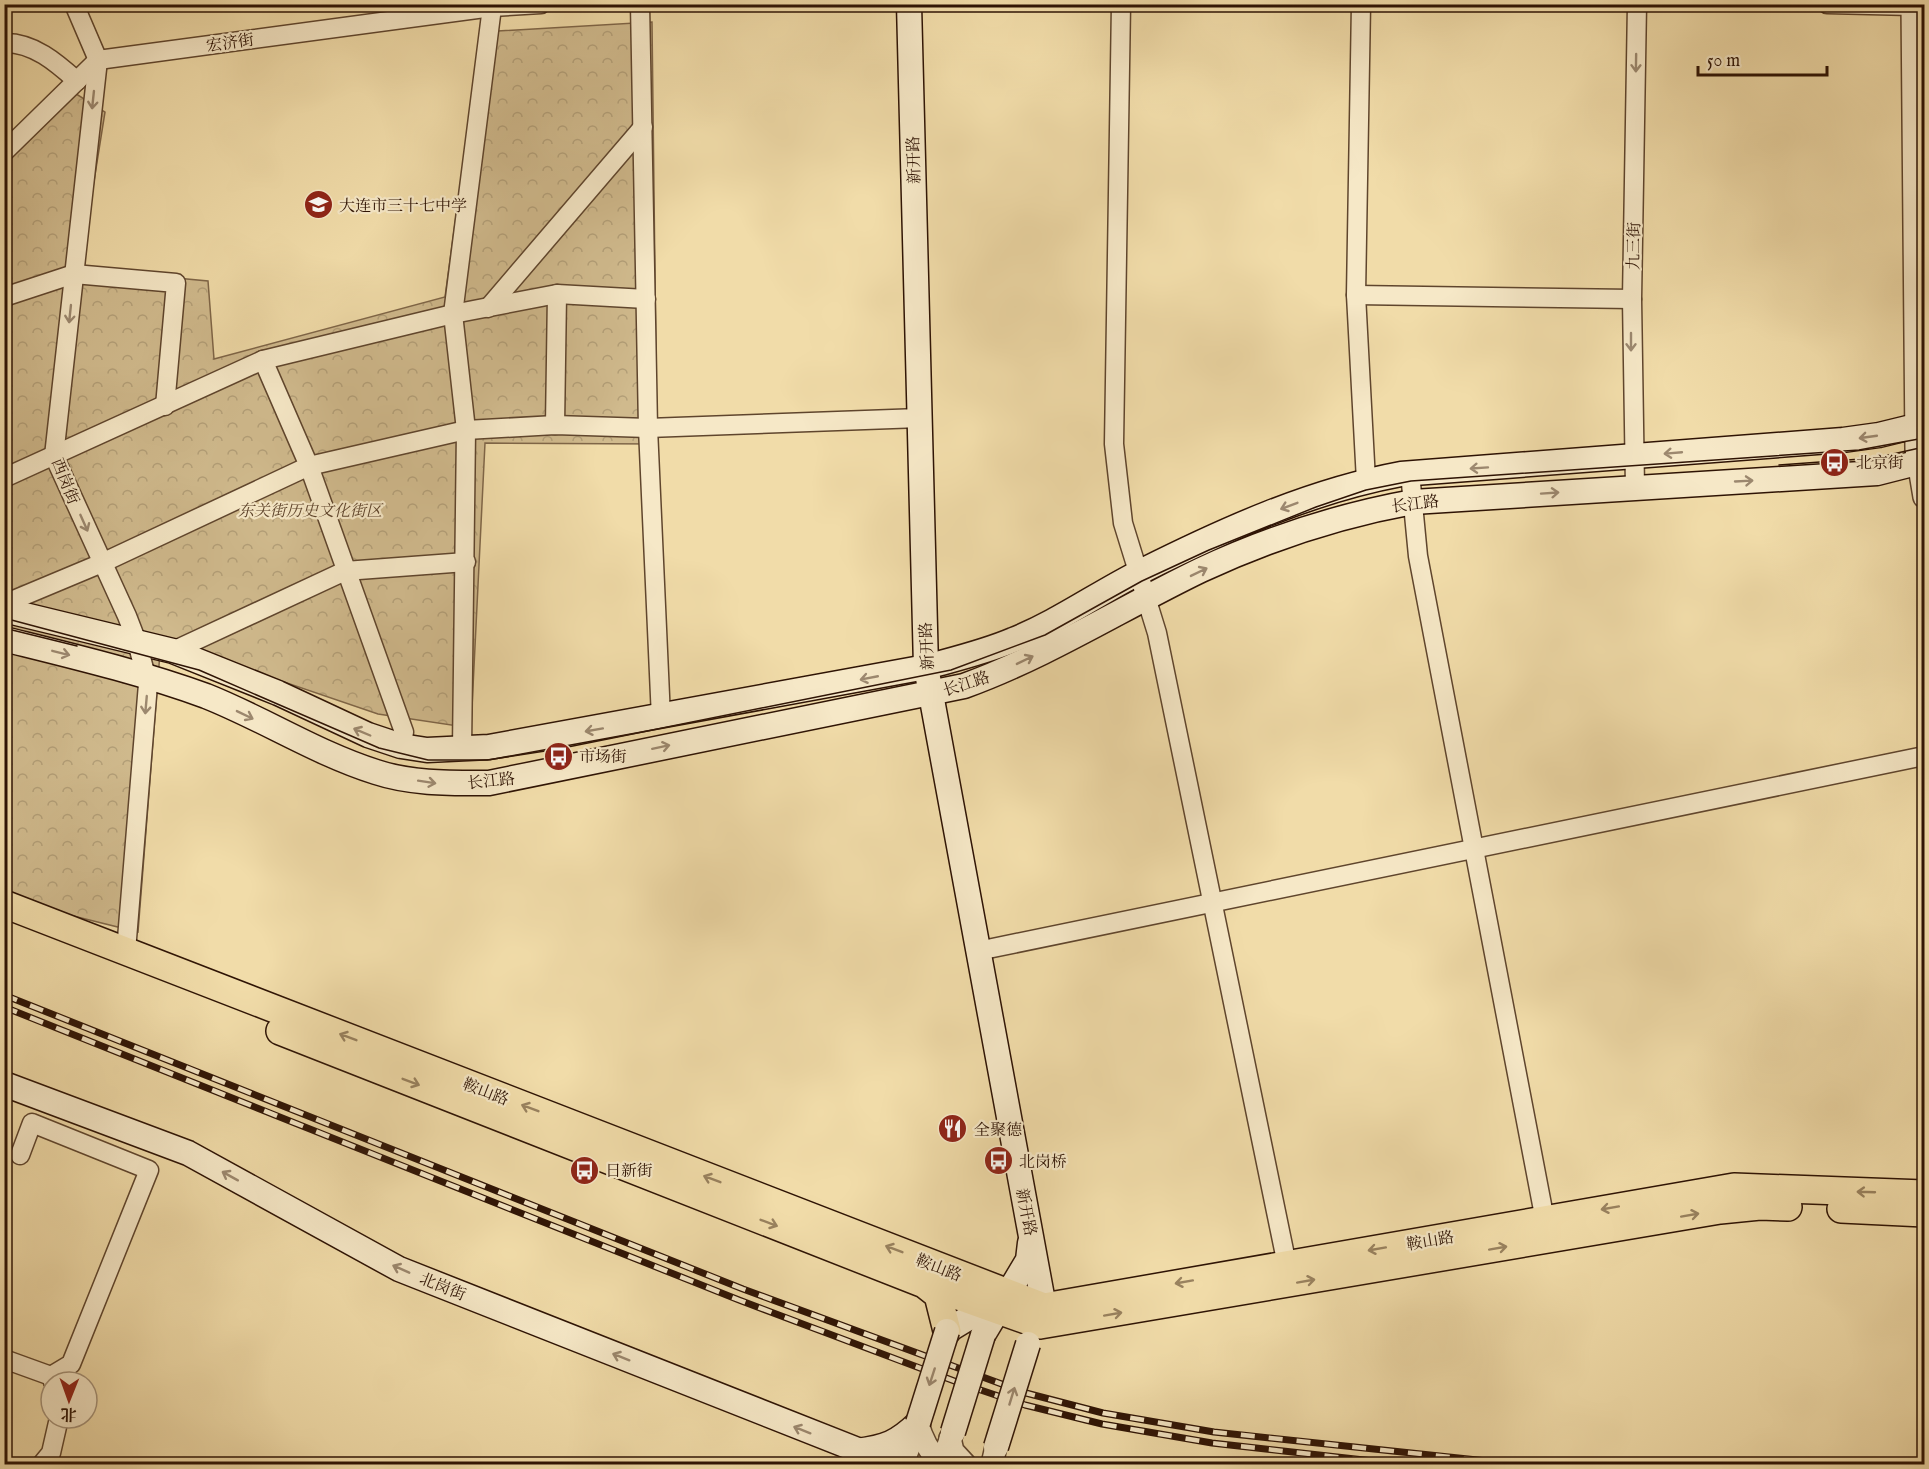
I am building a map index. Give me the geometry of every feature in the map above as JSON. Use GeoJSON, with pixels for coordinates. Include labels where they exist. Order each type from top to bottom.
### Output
{"type":"FeatureCollection","features":[{"type":"Feature","properties":{"kind":"main road","name":"新开路"},"geometry":{"type":"LineString","coordinates":[[909,4],[926,667],[1031,1234],[1038,1325]]}},
{"type":"Feature","properties":{"kind":"main road","name":"长江路"},"geometry":{"type":"LineString","coordinates":[[4,610],[173,651],[278,693],[368,735],[401,746],[427,750],[462,749],[523,743],[926,667],[1014,640],[1072,611],[1139,572],[1241,525],[1329,491],[1366,481],[1410,474],[1843,440],[1920,426]]}},
{"type":"Feature","properties":{"kind":"main road","name":"长江路"},"geometry":{"type":"LineString","coordinates":[[4,639],[146,675],[209,698],[324,753],[367,769],[435,783],[489,783],[841,710],[931,694],[994,675],[1203,570],[1303,531],[1366,510],[1413,502],[1877,473],[1921,462]]}},
{"type":"Feature","properties":{"kind":"main road","name":"鞍山路"},"geometry":{"type":"LineString","coordinates":[[4,904],[1001,1302],[1038,1325],[1073,1321],[1547,1229],[1734,1187],[1924,1194]]}},
{"type":"Feature","properties":{"kind":"main road","name":"鞍山路"},"geometry":{"type":"LineString","coordinates":[[4,924],[924,1284],[938,1295],[947,1331]]}},
{"type":"Feature","properties":{"kind":"main road","name":"北岗街"},"geometry":{"type":"LineString","coordinates":[[4,1084],[188,1153],[399,1269],[893,1464]]}},
{"type":"Feature","properties":{"kind":"main road","name":"鞍山路"},"geometry":{"type":"LineString","coordinates":[[1038,1325],[1287,1264],[1547,1229],[1760,1206],[1924,1213]]}},
{"type":"Feature","properties":{"kind":"main road"},"geometry":{"type":"LineString","coordinates":[[951,1435],[983,1335],[1028,1260],[1031,1234]]}},
{"type":"Feature","properties":{"kind":"main road"},"geometry":{"type":"LineString","coordinates":[[924,1284],[1001,1302]]}},
{"type":"Feature","properties":{"kind":"main road"},"geometry":{"type":"LineString","coordinates":[[857,1451],[880,1448],[900,1440],[918,1423],[947,1331],[1001,1302]]}},
{"type":"Feature","properties":{"kind":"main road"},"geometry":{"type":"LineString","coordinates":[[994,1456],[1038,1325]]}},
{"type":"Feature","properties":{"kind":"street","name":"西岗街"},"geometry":{"type":"LineString","coordinates":[[74,4],[98,60],[54,456],[137,642],[148,684],[126,951]]}},
{"type":"Feature","properties":{"kind":"street","name":"宏济街"},"geometry":{"type":"LineString","coordinates":[[98,60],[495,6],[541,4]]}},
{"type":"Feature","properties":{"kind":"street"},"geometry":{"type":"LineString","coordinates":[[640,4],[648,429],[662,718]]}},
{"type":"Feature","properties":{"kind":"street"},"geometry":{"type":"LineString","coordinates":[[1121,4],[1114,444],[1123,523],[1148,598],[1287,1264]]}},
{"type":"Feature","properties":{"kind":"street"},"geometry":{"type":"LineString","coordinates":[[1362,4],[1356,295],[1366,481]]}},
{"type":"Feature","properties":{"kind":"street","name":"九三街"},"geometry":{"type":"LineString","coordinates":[[1635,488],[1632,456],[1632,299],[1637,4]]}},
{"type":"Feature","properties":{"kind":"street"},"geometry":{"type":"LineString","coordinates":[[1827,4],[1912,5],[1920,426],[1924,497]]}},
{"type":"Feature","properties":{"kind":"street"},"geometry":{"type":"LineString","coordinates":[[462,749],[466,430],[453,315],[495,6]]}},
{"type":"Feature","properties":{"kind":"street"},"geometry":{"type":"LineString","coordinates":[[4,44],[12,43],[49,56],[76,81]]}},
{"type":"Feature","properties":{"kind":"street"},"geometry":{"type":"LineString","coordinates":[[4,152],[98,60]]}},
{"type":"Feature","properties":{"kind":"street"},"geometry":{"type":"LineString","coordinates":[[488,308],[643,127]]}},
{"type":"Feature","properties":{"kind":"street"},"geometry":{"type":"LineString","coordinates":[[4,297],[74,274],[176,283],[165,406]]}},
{"type":"Feature","properties":{"kind":"street"},"geometry":{"type":"LineString","coordinates":[[4,478],[263,360],[453,315],[557,294],[646,298]]}},
{"type":"Feature","properties":{"kind":"street"},"geometry":{"type":"LineString","coordinates":[[555,425],[557,294]]}},
{"type":"Feature","properties":{"kind":"street"},"geometry":{"type":"LineString","coordinates":[[1356,295],[1632,299]]}},
{"type":"Feature","properties":{"kind":"street"},"geometry":{"type":"LineString","coordinates":[[263,360],[309,466],[404,732],[401,746]]}},
{"type":"Feature","properties":{"kind":"street"},"geometry":{"type":"LineString","coordinates":[[4,604],[102,563],[309,466],[466,430],[555,425],[648,429],[920,418]]}},
{"type":"Feature","properties":{"kind":"street"},"geometry":{"type":"LineString","coordinates":[[1410,474],[1418,556],[1547,1229]]}},
{"type":"Feature","properties":{"kind":"street"},"geometry":{"type":"LineString","coordinates":[[173,651],[345,571],[466,562]]}},
{"type":"Feature","properties":{"kind":"street"},"geometry":{"type":"LineString","coordinates":[[978,951],[1924,756]]}},
{"type":"Feature","properties":{"kind":"street"},"geometry":{"type":"LineString","coordinates":[[20,1155],[32,1123],[149,1170],[71,1364],[63,1370]]}},
{"type":"Feature","properties":{"kind":"street"},"geometry":{"type":"LineString","coordinates":[[4,1359],[39,1374]]}},
{"type":"Feature","properties":{"kind":"street"},"geometry":{"type":"LineString","coordinates":[[903,1464],[918,1423]]}},
{"type":"Feature","properties":{"kind":"street"},"geometry":{"type":"LineString","coordinates":[[918,1423],[922,1440],[941,1464]]}},
{"type":"Feature","properties":{"kind":"street"},"geometry":{"type":"LineString","coordinates":[[42,1464],[51,1453],[56,1430]]}},
{"type":"Feature","properties":{"kind":"street"},"geometry":{"type":"LineString","coordinates":[[941,1464],[951,1435]]}},
{"type":"Feature","properties":{"kind":"street"},"geometry":{"type":"LineString","coordinates":[[951,1435],[953,1451],[965,1464]]}},
{"type":"Feature","properties":{"kind":"green space","name":"东关街历史文化街区"},"geometry":{"type":"Polygon","coordinates":[[[652,22],[657,444],[485,443],[471,728],[378,714],[161,640],[138,932],[45,909],[5,893],[5,142],[62,85],[105,112],[80,269],[208,281],[214,359],[445,297],[481,32],[652,22]]]}},
{"type":"Feature","properties":{"kind":"tram line"},"geometry":{"type":"LineString","coordinates":[[4,618],[199,670],[379,748],[428,760],[487,760],[558,749],[951,670],[1045,635],[1142,581],[1209,550],[1316,507],[1366,490],[1411,481],[1859,450],[1924,438]]}},
{"type":"Feature","properties":{"kind":"tram line"},"geometry":{"type":"LineString","coordinates":[[1779,465],[1875,458],[1924,447]]}},
{"type":"Feature","properties":{"kind":"tram line"},"geometry":{"type":"LineString","coordinates":[[4,628],[77,646]]}},
{"type":"Feature","properties":{"kind":"railway"},"geometry":{"type":"LineString","coordinates":[[4,995],[743,1289],[1026,1393],[1103,1413],[1214,1432],[1515,1464]]}},
{"type":"Feature","properties":{"kind":"railway"},"geometry":{"type":"LineString","coordinates":[[4,1007],[739,1300],[957,1382],[1025,1405],[1102,1424],[1212,1443],[1400,1464]]}},
{"type":"Feature","properties":{"kind":"place","name":"大连市三十七中学"},"geometry":{"type":"Point","coordinates":[318,205]}},
{"type":"Feature","properties":{"kind":"place","name":"北京街"},"geometry":{"type":"Point","coordinates":[1835,462]}},
{"type":"Feature","properties":{"kind":"place","name":"市场街"},"geometry":{"type":"Point","coordinates":[558,756]}},
{"type":"Feature","properties":{"kind":"place","name":"全聚德"},"geometry":{"type":"Point","coordinates":[953,1129]}},
{"type":"Feature","properties":{"kind":"place","name":"北岗桥"},"geometry":{"type":"Point","coordinates":[998,1161]}},
{"type":"Feature","properties":{"kind":"place","name":"日新街"},"geometry":{"type":"Point","coordinates":[584,1170]}}]}
